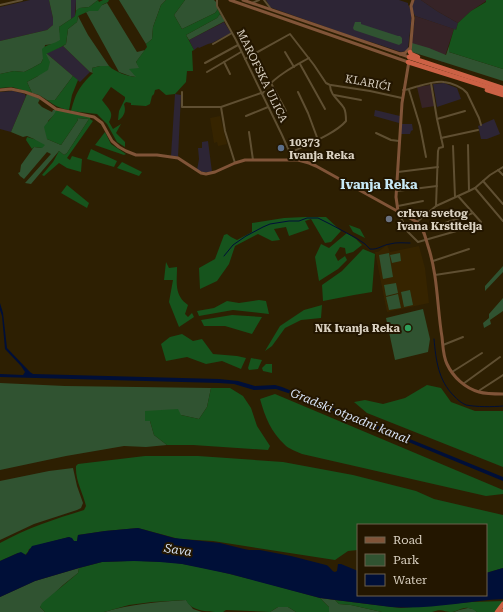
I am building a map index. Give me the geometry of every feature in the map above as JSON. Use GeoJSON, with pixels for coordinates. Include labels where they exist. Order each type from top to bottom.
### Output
{"type":"FeatureCollection","features":[{"type":"Feature","properties":{"kind":"highway"},"geometry":{"type":"LineString","coordinates":[[409,55],[411,54],[429,64],[503,88]]}},
{"type":"Feature","properties":{"kind":"highway"},"geometry":{"type":"LineString","coordinates":[[409,55],[466,80],[503,92]]}},
{"type":"Feature","properties":{"kind":"highway"},"geometry":{"type":"LineString","coordinates":[[466,80],[470,83],[503,95]]}},
{"type":"Feature","properties":{"kind":"highway"},"geometry":{"type":"LineString","coordinates":[[497,612],[503,604]]}},
{"type":"Feature","properties":{"kind":"main road"},"geometry":{"type":"LineString","coordinates":[[230,0],[409,55]]}},
{"type":"Feature","properties":{"kind":"main road"},"geometry":{"type":"LineString","coordinates":[[243,0],[400,54],[409,55]]}},
{"type":"Feature","properties":{"kind":"main road"},"geometry":{"type":"LineString","coordinates":[[398,211],[396,191],[402,98],[414,18],[411,6],[413,0]]}},
{"type":"Feature","properties":{"kind":"main road"},"geometry":{"type":"LineString","coordinates":[[400,54],[405,53],[409,55]]}},
{"type":"Feature","properties":{"kind":"main road"},"geometry":{"type":"LineString","coordinates":[[0,90],[11,89],[25,92],[39,97],[56,109],[96,117],[103,124],[114,143],[133,155],[139,156],[155,154],[178,158],[197,171],[206,174],[245,160],[301,160],[313,164],[398,211],[416,222],[423,230],[433,261],[443,345],[447,362],[452,372],[463,384],[479,392],[503,394]]}},
{"type":"Feature","properties":{"kind":"street"},"geometry":{"type":"LineString","coordinates":[[0,5],[22,0]]}},
{"type":"Feature","properties":{"kind":"street","name":"MAROFSKA ULICA"},"geometry":{"type":"LineString","coordinates":[[218,0],[217,6],[232,33],[290,152]]}},
{"type":"Feature","properties":{"kind":"street"},"geometry":{"type":"LineString","coordinates":[[251,3],[259,0]]}},
{"type":"Feature","properties":{"kind":"street"},"geometry":{"type":"LineString","coordinates":[[264,0],[274,11]]}},
{"type":"Feature","properties":{"kind":"street"},"geometry":{"type":"LineString","coordinates":[[213,44],[232,33]]}},
{"type":"Feature","properties":{"kind":"street"},"geometry":{"type":"LineString","coordinates":[[245,59],[290,34],[326,83],[330,85],[330,90],[344,109],[346,121],[343,125],[318,140],[290,152],[289,159]]}},
{"type":"Feature","properties":{"kind":"street"},"geometry":{"type":"LineString","coordinates":[[204,63],[238,45]]}},
{"type":"Feature","properties":{"kind":"street"},"geometry":{"type":"LineString","coordinates":[[207,72],[241,52]]}},
{"type":"Feature","properties":{"kind":"street"},"geometry":{"type":"LineString","coordinates":[[285,52],[294,67]]}},
{"type":"Feature","properties":{"kind":"street"},"geometry":{"type":"LineString","coordinates":[[182,92],[182,107],[221,107],[261,93],[271,83],[309,58]]}},
{"type":"Feature","properties":{"kind":"street"},"geometry":{"type":"LineString","coordinates":[[224,62],[230,74]]}},
{"type":"Feature","properties":{"kind":"street"},"geometry":{"type":"LineString","coordinates":[[300,64],[325,109]]}},
{"type":"Feature","properties":{"kind":"street"},"geometry":{"type":"LineString","coordinates":[[403,90],[409,90],[419,85],[431,83],[445,82],[457,86],[466,91],[481,125]]}},
{"type":"Feature","properties":{"kind":"street"},"geometry":{"type":"LineString","coordinates":[[271,83],[286,111]]}},
{"type":"Feature","properties":{"kind":"street"},"geometry":{"type":"LineString","coordinates":[[431,83],[443,146],[439,148],[436,206]]}},
{"type":"Feature","properties":{"kind":"street","name":"KLARIĆI"},"geometry":{"type":"LineString","coordinates":[[330,85],[402,98]]}},
{"type":"Feature","properties":{"kind":"street"},"geometry":{"type":"LineString","coordinates":[[409,90],[420,126],[426,157]]}},
{"type":"Feature","properties":{"kind":"street"},"geometry":{"type":"LineString","coordinates":[[298,92],[318,140]]}},
{"type":"Feature","properties":{"kind":"street"},"geometry":{"type":"LineString","coordinates":[[333,94],[361,100]]}},
{"type":"Feature","properties":{"kind":"street"},"geometry":{"type":"LineString","coordinates":[[221,107],[225,130],[235,163]]}},
{"type":"Feature","properties":{"kind":"street"},"geometry":{"type":"LineString","coordinates":[[246,116],[268,107]]}},
{"type":"Feature","properties":{"kind":"street"},"geometry":{"type":"LineString","coordinates":[[437,120],[465,111]]}},
{"type":"Feature","properties":{"kind":"street"},"geometry":{"type":"LineString","coordinates":[[441,138],[478,130]]}},
{"type":"Feature","properties":{"kind":"street"},"geometry":{"type":"LineString","coordinates":[[249,132],[253,160]]}},
{"type":"Feature","properties":{"kind":"street"},"geometry":{"type":"LineString","coordinates":[[376,133],[391,140],[399,141]]}},
{"type":"Feature","properties":{"kind":"street"},"geometry":{"type":"LineString","coordinates":[[468,144],[469,191]]}},
{"type":"Feature","properties":{"kind":"street"},"geometry":{"type":"LineString","coordinates":[[453,146],[455,197]]}},
{"type":"Feature","properties":{"kind":"street"},"geometry":{"type":"LineString","coordinates":[[398,172],[438,167]]}},
{"type":"Feature","properties":{"kind":"street"},"geometry":{"type":"LineString","coordinates":[[416,222],[436,206],[475,188],[490,175],[503,167]]}},
{"type":"Feature","properties":{"kind":"street"},"geometry":{"type":"LineString","coordinates":[[498,170],[503,175]]}},
{"type":"Feature","properties":{"kind":"street"},"geometry":{"type":"LineString","coordinates":[[483,181],[503,204]]}},
{"type":"Feature","properties":{"kind":"street"},"geometry":{"type":"LineString","coordinates":[[396,191],[437,186]]}},
{"type":"Feature","properties":{"kind":"street"},"geometry":{"type":"LineString","coordinates":[[475,188],[503,221]]}},
{"type":"Feature","properties":{"kind":"street"},"geometry":{"type":"LineString","coordinates":[[398,211],[407,231],[418,242],[481,224],[481,222],[458,196]]}},
{"type":"Feature","properties":{"kind":"street"},"geometry":{"type":"LineString","coordinates":[[397,207],[423,201]]}},
{"type":"Feature","properties":{"kind":"street"},"geometry":{"type":"LineString","coordinates":[[423,230],[473,213]]}},
{"type":"Feature","properties":{"kind":"street"},"geometry":{"type":"LineString","coordinates":[[433,261],[469,249]]}},
{"type":"Feature","properties":{"kind":"street"},"geometry":{"type":"LineString","coordinates":[[435,274],[474,269]]}},
{"type":"Feature","properties":{"kind":"street"},"geometry":{"type":"LineString","coordinates":[[443,345],[463,337]]}},
{"type":"Feature","properties":{"kind":"street"},"geometry":{"type":"LineString","coordinates":[[452,372],[482,353]]}},
{"type":"Feature","properties":{"kind":"street"},"geometry":{"type":"LineString","coordinates":[[463,384],[500,357]]}},
{"type":"Feature","properties":{"kind":"street"},"geometry":{"type":"LineString","coordinates":[[479,392],[503,375]]}},
{"type":"Feature","properties":{"kind":"shaded area"},"geometry":{"type":"Polygon","coordinates":[[[30,0],[49,0],[53,25],[47,30],[0,41],[0,7],[30,0]]]}},
{"type":"Feature","properties":{"kind":"shaded area"},"geometry":{"type":"Polygon","coordinates":[[[71,0],[76,0],[75,16],[71,19],[71,0]]]}},
{"type":"Feature","properties":{"kind":"shaded area"},"geometry":{"type":"Polygon","coordinates":[[[266,0],[399,0],[408,3],[412,14],[408,49],[401,52],[363,40],[272,8],[266,0]]]}},
{"type":"Feature","properties":{"kind":"shaded area"},"geometry":{"type":"Polygon","coordinates":[[[415,0],[421,0],[458,23],[456,30],[415,16],[411,8],[411,4],[415,0]]]}},
{"type":"Feature","properties":{"kind":"shaded area"},"geometry":{"type":"Polygon","coordinates":[[[421,0],[486,1],[471,11],[458,23],[421,0]]]}},
{"type":"Feature","properties":{"kind":"shaded area"},"geometry":{"type":"Polygon","coordinates":[[[415,16],[454,29],[443,62],[411,50],[415,16]]]}},
{"type":"Feature","properties":{"kind":"shaded area"},"geometry":{"type":"Polygon","coordinates":[[[224,22],[231,33],[194,50],[189,40],[224,22]]]}},
{"type":"Feature","properties":{"kind":"shaded area"},"geometry":{"type":"Polygon","coordinates":[[[63,46],[90,72],[80,82],[46,53],[63,46]]]}},
{"type":"Feature","properties":{"kind":"shaded area"},"geometry":{"type":"Polygon","coordinates":[[[444,83],[457,88],[461,99],[437,107],[433,84],[444,83]]]}},
{"type":"Feature","properties":{"kind":"shaded area"},"geometry":{"type":"Polygon","coordinates":[[[431,85],[435,106],[422,108],[417,87],[431,85]]]}},
{"type":"Feature","properties":{"kind":"shaded area"},"geometry":{"type":"Polygon","coordinates":[[[13,91],[25,94],[26,96],[11,132],[0,129],[0,92],[13,91]]]}},
{"type":"Feature","properties":{"kind":"shaded area"},"geometry":{"type":"Polygon","coordinates":[[[175,94],[181,95],[178,157],[171,156],[175,94]]]}},
{"type":"Feature","properties":{"kind":"shaded area"},"geometry":{"type":"Polygon","coordinates":[[[375,110],[400,116],[399,123],[374,116],[375,110]]]}},
{"type":"Feature","properties":{"kind":"shaded area"},"geometry":{"type":"Polygon","coordinates":[[[220,116],[227,144],[218,146],[217,142],[214,143],[210,118],[220,116]]]}},
{"type":"Feature","properties":{"kind":"shaded area"},"geometry":{"type":"Polygon","coordinates":[[[494,119],[500,134],[487,139],[481,139],[478,126],[494,119]]]}},
{"type":"Feature","properties":{"kind":"shaded area"},"geometry":{"type":"Polygon","coordinates":[[[401,124],[412,124],[413,130],[410,134],[401,134],[401,124]]]}},
{"type":"Feature","properties":{"kind":"shaded area"},"geometry":{"type":"Polygon","coordinates":[[[208,141],[212,172],[202,172],[197,170],[199,159],[198,148],[202,148],[202,142],[208,141]]]}},
{"type":"Feature","properties":{"kind":"shaded area"},"geometry":{"type":"Polygon","coordinates":[[[387,245],[390,252],[419,246],[425,268],[429,303],[387,312],[375,252],[378,252],[387,245]]]}},
{"type":"Feature","properties":{"kind":"green space"},"geometry":{"type":"Polygon","coordinates":[[[49,0],[71,0],[71,19],[59,27],[61,40],[54,44],[45,45],[41,63],[24,72],[14,71],[0,74],[0,41],[47,30],[53,25],[49,0]]]}},
{"type":"Feature","properties":{"kind":"green space"},"geometry":{"type":"Polygon","coordinates":[[[76,0],[98,0],[89,7],[80,8],[76,11],[76,0]]]}},
{"type":"Feature","properties":{"kind":"green space"},"geometry":{"type":"Polygon","coordinates":[[[98,0],[99,2],[109,0],[102,5],[98,11],[89,11],[78,16],[77,22],[68,29],[66,44],[46,54],[50,62],[48,70],[27,82],[32,93],[12,87],[0,88],[0,74],[14,71],[24,72],[41,63],[43,59],[42,49],[60,40],[59,27],[75,16],[76,11],[79,8],[89,7],[98,0]]]}},
{"type":"Feature","properties":{"kind":"green space"},"geometry":{"type":"Polygon","coordinates":[[[119,0],[166,0],[161,5],[153,27],[152,39],[146,44],[119,0]]]}},
{"type":"Feature","properties":{"kind":"green space"},"geometry":{"type":"Polygon","coordinates":[[[166,0],[185,0],[174,15],[182,29],[215,13],[218,9],[220,14],[217,18],[186,35],[194,50],[192,51],[193,71],[187,71],[186,82],[175,94],[166,95],[159,89],[155,90],[150,104],[146,106],[131,105],[131,103],[126,102],[124,104],[124,115],[118,120],[119,111],[125,97],[111,87],[102,100],[111,113],[111,119],[109,122],[113,129],[121,124],[116,133],[125,142],[125,147],[117,142],[107,124],[97,114],[71,111],[76,94],[84,82],[93,73],[92,68],[109,66],[121,73],[136,77],[129,69],[139,68],[136,62],[147,47],[146,44],[152,39],[153,27],[161,5],[166,0]]]}},
{"type":"Feature","properties":{"kind":"green space"},"geometry":{"type":"Polygon","coordinates":[[[185,0],[214,0],[218,9],[215,13],[182,29],[174,15],[185,0]]]}},
{"type":"Feature","properties":{"kind":"green space"},"geometry":{"type":"Polygon","coordinates":[[[486,0],[503,0],[503,69],[449,52],[449,46],[454,29],[456,30],[458,23],[471,11],[486,2],[486,0]]]}},
{"type":"Feature","properties":{"kind":"green space"},"geometry":{"type":"Polygon","coordinates":[[[107,3],[137,52],[145,50],[136,62],[140,68],[136,77],[119,72],[86,12],[107,3]]]}},
{"type":"Feature","properties":{"kind":"green space"},"geometry":{"type":"Polygon","coordinates":[[[220,14],[225,21],[189,40],[186,35],[217,18],[220,14]]]}},
{"type":"Feature","properties":{"kind":"green space"},"geometry":{"type":"Polygon","coordinates":[[[78,16],[88,35],[109,66],[92,68],[93,73],[90,72],[63,46],[66,44],[68,29],[77,22],[78,16]]]}},
{"type":"Feature","properties":{"kind":"green space"},"geometry":{"type":"Polygon","coordinates":[[[355,22],[361,22],[361,24],[400,36],[402,38],[402,43],[399,45],[354,30],[353,28],[355,22]]]}},
{"type":"Feature","properties":{"kind":"green space"},"geometry":{"type":"Polygon","coordinates":[[[412,43],[446,55],[449,46],[449,52],[503,69],[503,81],[412,52],[412,43]]]}},
{"type":"Feature","properties":{"kind":"green space"},"geometry":{"type":"Polygon","coordinates":[[[46,53],[73,76],[55,100],[47,100],[32,93],[27,82],[38,76],[46,53]]]}},
{"type":"Feature","properties":{"kind":"green space"},"geometry":{"type":"Polygon","coordinates":[[[73,76],[78,80],[72,95],[69,110],[52,104],[47,100],[55,100],[73,76]]]}},
{"type":"Feature","properties":{"kind":"green space"},"geometry":{"type":"Polygon","coordinates":[[[27,94],[40,99],[38,103],[42,107],[52,112],[53,110],[56,110],[56,113],[48,121],[47,139],[61,145],[78,120],[77,118],[89,119],[67,153],[64,155],[59,151],[31,184],[25,183],[51,154],[47,152],[24,179],[18,173],[20,172],[21,165],[34,147],[42,148],[34,139],[27,136],[23,137],[11,132],[27,94]]]}},
{"type":"Feature","properties":{"kind":"green space"},"geometry":{"type":"Polygon","coordinates":[[[56,110],[90,117],[93,121],[67,158],[70,160],[72,156],[82,159],[81,172],[67,168],[59,163],[44,176],[42,175],[53,162],[59,151],[64,155],[67,153],[89,119],[77,118],[78,120],[61,145],[47,139],[44,127],[56,110]]]}},
{"type":"Feature","properties":{"kind":"green space"},"geometry":{"type":"Polygon","coordinates":[[[105,132],[111,144],[126,154],[124,155],[95,145],[105,132]]]}},
{"type":"Feature","properties":{"kind":"green space"},"geometry":{"type":"Polygon","coordinates":[[[27,137],[45,145],[42,148],[34,147],[32,149],[26,140],[27,137]]]}},
{"type":"Feature","properties":{"kind":"green space"},"geometry":{"type":"Polygon","coordinates":[[[91,149],[117,161],[114,167],[87,159],[91,149]]]}},
{"type":"Feature","properties":{"kind":"green space"},"geometry":{"type":"Polygon","coordinates":[[[122,162],[142,172],[139,176],[117,168],[122,162]]]}},
{"type":"Feature","properties":{"kind":"green space"},"geometry":{"type":"Polygon","coordinates":[[[67,185],[89,203],[87,208],[61,193],[67,185]]]}},
{"type":"Feature","properties":{"kind":"green space"},"geometry":{"type":"Polygon","coordinates":[[[326,217],[341,231],[331,242],[325,243],[311,219],[305,221],[309,229],[289,236],[286,227],[274,229],[280,240],[272,241],[258,234],[235,246],[229,264],[217,281],[200,289],[199,268],[215,259],[224,235],[227,234],[237,240],[252,232],[252,223],[284,218],[326,217]]]}},
{"type":"Feature","properties":{"kind":"green space"},"geometry":{"type":"Polygon","coordinates":[[[349,225],[360,229],[365,238],[353,232],[349,225]]]}},
{"type":"Feature","properties":{"kind":"green space"},"geometry":{"type":"Polygon","coordinates":[[[347,233],[362,245],[353,252],[346,254],[345,248],[340,247],[335,255],[338,261],[345,256],[347,260],[338,269],[319,281],[315,257],[321,244],[329,248],[347,233]]]}},
{"type":"Feature","properties":{"kind":"green space"},"geometry":{"type":"Polygon","coordinates":[[[363,249],[375,254],[372,292],[323,301],[322,285],[342,271],[363,249]]]}},
{"type":"Feature","properties":{"kind":"green space"},"geometry":{"type":"Polygon","coordinates":[[[389,253],[393,277],[383,279],[379,255],[389,253]]]}},
{"type":"Feature","properties":{"kind":"green space"},"geometry":{"type":"Polygon","coordinates":[[[400,253],[401,261],[392,263],[390,255],[400,253]]]}},
{"type":"Feature","properties":{"kind":"green space"},"geometry":{"type":"Polygon","coordinates":[[[166,262],[169,268],[177,267],[178,293],[188,305],[185,314],[188,317],[192,313],[194,317],[179,327],[169,302],[173,280],[164,280],[166,262]]]}},
{"type":"Feature","properties":{"kind":"green space"},"geometry":{"type":"Polygon","coordinates":[[[503,266],[503,272],[485,291],[485,286],[503,266]]]}},
{"type":"Feature","properties":{"kind":"green space"},"geometry":{"type":"Polygon","coordinates":[[[396,283],[398,293],[386,296],[384,285],[396,283]]]}},
{"type":"Feature","properties":{"kind":"green space"},"geometry":{"type":"Polygon","coordinates":[[[410,290],[413,305],[404,307],[401,292],[410,290]]]}},
{"type":"Feature","properties":{"kind":"green space"},"geometry":{"type":"Polygon","coordinates":[[[398,294],[401,308],[389,310],[386,297],[398,294]]]}},
{"type":"Feature","properties":{"kind":"green space"},"geometry":{"type":"Polygon","coordinates":[[[503,298],[503,311],[490,320],[491,324],[484,328],[483,323],[489,318],[489,314],[503,298]]]}},
{"type":"Feature","properties":{"kind":"green space"},"geometry":{"type":"Polygon","coordinates":[[[259,300],[266,301],[269,314],[233,310],[199,316],[197,311],[214,308],[227,301],[239,303],[259,300]]]}},
{"type":"Feature","properties":{"kind":"green space"},"geometry":{"type":"Polygon","coordinates":[[[322,305],[321,318],[301,320],[285,328],[272,346],[265,351],[280,326],[304,310],[322,305]]]}},
{"type":"Feature","properties":{"kind":"green space","name":"NK Ivanja Reka"},"geometry":{"type":"Polygon","coordinates":[[[423,309],[430,339],[428,352],[395,360],[386,318],[423,309]]]}},
{"type":"Feature","properties":{"kind":"green space"},"geometry":{"type":"Polygon","coordinates":[[[232,315],[262,317],[252,334],[225,326],[204,326],[201,320],[232,315]]]}},
{"type":"Feature","properties":{"kind":"green space"},"geometry":{"type":"Polygon","coordinates":[[[182,334],[193,341],[202,339],[213,354],[246,358],[241,369],[222,361],[206,364],[187,357],[166,361],[161,344],[170,337],[182,334]]]}},
{"type":"Feature","properties":{"kind":"green space"},"geometry":{"type":"Polygon","coordinates":[[[251,358],[262,360],[258,369],[249,370],[248,368],[251,358]]]}},
{"type":"Feature","properties":{"kind":"green space"},"geometry":{"type":"Polygon","coordinates":[[[266,364],[272,364],[272,373],[263,371],[262,368],[266,364]]]}},
{"type":"Feature","properties":{"kind":"green space"},"geometry":{"type":"Polygon","coordinates":[[[0,383],[65,386],[211,388],[207,407],[199,419],[181,415],[150,421],[154,435],[167,445],[146,447],[124,446],[66,456],[0,470],[0,383]]]}},
{"type":"Feature","properties":{"kind":"green space"},"geometry":{"type":"Polygon","coordinates":[[[427,385],[441,388],[451,402],[475,411],[503,411],[503,467],[367,413],[354,402],[365,400],[383,404],[405,398],[427,385]]]}},
{"type":"Feature","properties":{"kind":"green space"},"geometry":{"type":"Polygon","coordinates":[[[211,388],[230,388],[243,396],[251,408],[257,426],[270,446],[268,450],[193,445],[167,445],[154,435],[150,421],[145,421],[145,411],[178,409],[181,415],[199,419],[207,407],[211,388]]]}},
{"type":"Feature","properties":{"kind":"green space"},"geometry":{"type":"Polygon","coordinates":[[[275,394],[503,490],[503,494],[486,496],[302,454],[291,449],[280,440],[266,418],[260,399],[275,394]]]}},
{"type":"Feature","properties":{"kind":"green space"},"geometry":{"type":"Polygon","coordinates":[[[145,456],[198,456],[283,462],[353,475],[416,491],[434,499],[503,515],[503,568],[487,573],[487,524],[357,524],[357,550],[348,551],[335,560],[213,541],[179,539],[138,528],[78,535],[77,541],[74,541],[69,537],[29,549],[25,555],[18,553],[0,561],[0,543],[31,528],[84,510],[86,506],[76,471],[76,466],[78,464],[145,456]]]}},
{"type":"Feature","properties":{"kind":"green space"},"geometry":{"type":"Polygon","coordinates":[[[73,468],[83,503],[81,508],[34,524],[0,540],[0,481],[49,471],[73,468]]]}},
{"type":"Feature","properties":{"kind":"green space"},"geometry":{"type":"Polygon","coordinates":[[[127,561],[176,563],[235,575],[320,598],[329,607],[329,612],[296,612],[288,607],[278,607],[270,612],[226,610],[223,612],[207,611],[192,607],[186,600],[129,605],[104,612],[45,612],[40,607],[42,603],[78,573],[79,568],[102,562],[127,561]]]}},
{"type":"Feature","properties":{"kind":"green space"},"geometry":{"type":"Polygon","coordinates":[[[79,568],[78,573],[40,607],[45,612],[0,612],[0,597],[35,581],[79,568]]]}},
{"type":"Feature","properties":{"kind":"green space"},"geometry":{"type":"Polygon","coordinates":[[[320,598],[335,600],[339,604],[351,605],[382,612],[329,612],[329,607],[320,598]]]}},
{"type":"Feature","properties":{"kind":"green space"},"geometry":{"type":"Polygon","coordinates":[[[186,600],[193,609],[202,612],[104,612],[134,605],[186,600]]]}},
{"type":"Feature","properties":{"kind":"green space"},"geometry":{"type":"Polygon","coordinates":[[[335,600],[401,608],[503,601],[503,612],[477,612],[466,608],[452,612],[440,610],[432,612],[382,612],[351,605],[339,604],[335,600]]]}},
{"type":"Feature","properties":{"kind":"green space"},"geometry":{"type":"Polygon","coordinates":[[[278,607],[288,607],[296,612],[270,612],[278,607]]]}},
{"type":"Feature","properties":{"kind":"green space"},"geometry":{"type":"Polygon","coordinates":[[[468,608],[474,609],[477,612],[454,612],[459,610],[468,608]]]}},
{"type":"Feature","properties":{"kind":"water","name":"Gradski otpadni kanal"},"geometry":{"type":"Polygon","coordinates":[[[0,303],[3,313],[7,348],[33,374],[219,379],[238,381],[255,386],[275,385],[503,477],[503,481],[297,396],[276,389],[254,390],[234,384],[219,383],[0,377],[0,374],[23,375],[25,372],[5,349],[0,303]]]}},
{"type":"Feature","properties":{"kind":"water","name":"Sava"},"geometry":{"type":"Polygon","coordinates":[[[138,528],[174,538],[220,543],[249,550],[260,550],[291,556],[329,566],[332,571],[335,572],[337,571],[338,564],[341,564],[357,571],[357,596],[487,596],[487,573],[503,568],[503,599],[405,608],[391,607],[320,598],[230,574],[182,564],[134,561],[102,562],[79,568],[35,581],[0,597],[0,561],[21,552],[26,555],[32,546],[69,537],[74,541],[77,541],[78,535],[138,528]]]}},
{"type":"Feature","properties":{"kind":"waterway"},"geometry":{"type":"LineString","coordinates":[[224,256],[233,245],[263,227],[270,224],[299,221],[307,218],[318,218],[356,238],[370,249],[395,243],[410,243]]}},
{"type":"Feature","properties":{"kind":"waterway"},"geometry":{"type":"LineString","coordinates":[[434,339],[437,362],[441,376],[444,383],[455,397],[466,405],[484,407],[503,406]]}},
{"type":"Feature","properties":{"kind":"place","name":"10373 Ivanja Reka"},"geometry":{"type":"Point","coordinates":[281,148]}},
{"type":"Feature","properties":{"kind":"place","name":"crkva svetog Ivana Krstitelja"},"geometry":{"type":"Point","coordinates":[389,219]}},
{"type":"Feature","properties":{"kind":"place","name":"NK Ivanja Reka"},"geometry":{"type":"Point","coordinates":[408,328]}},
{"type":"Feature","properties":{"kind":"district","name":"Ivanja Reka"},"geometry":{"type":"Point","coordinates":[379,184]}}]}
